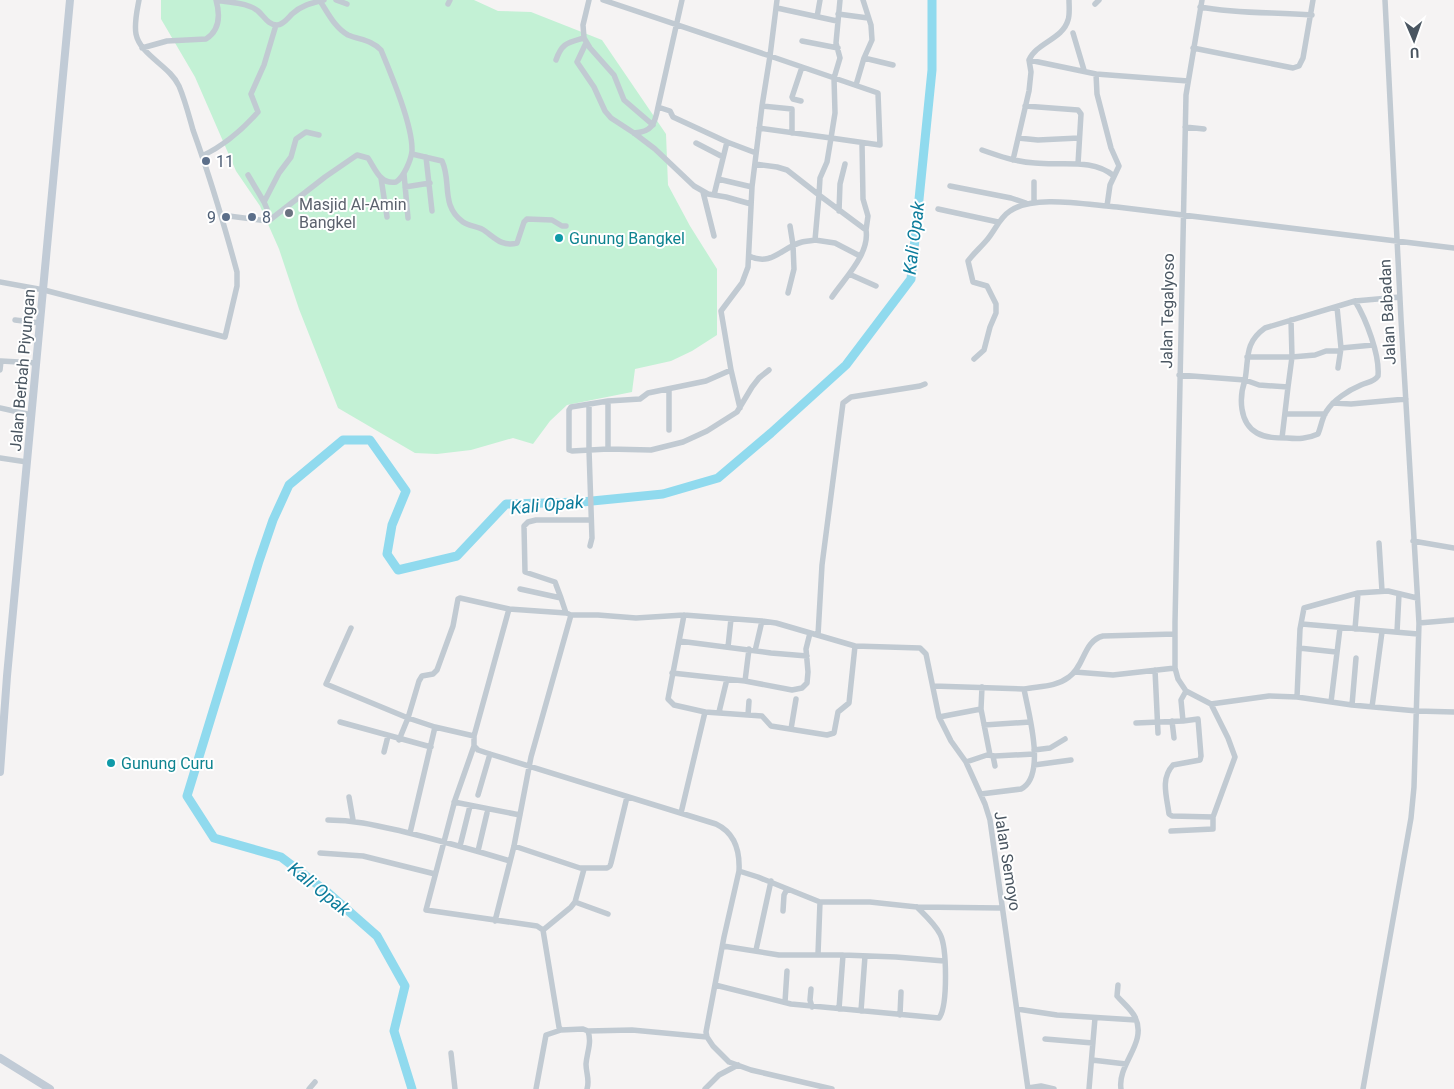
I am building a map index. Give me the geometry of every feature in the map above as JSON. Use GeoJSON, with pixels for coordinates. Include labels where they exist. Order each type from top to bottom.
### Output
{"type":"FeatureCollection","features":[{"type":"Feature","properties":{"kind":"street","name":"Jalan Berbah Piyungan"},"geometry":{"type":"LineString","coordinates":[[0,772],[70,0]]}},
{"type":"Feature","properties":{"kind":"street"},"geometry":{"type":"LineString","coordinates":[[0,282],[44,290],[225,337],[238,278],[221,215],[180,87],[168,72],[142,48],[136,33],[139,0]]}},
{"type":"Feature","properties":{"kind":"street"},"geometry":{"type":"LineString","coordinates":[[142,48],[167,41],[206,39],[211,36],[216,28],[219,17],[216,0],[249,6],[276,25],[284,22],[298,8],[322,0],[335,24],[344,32],[372,43],[381,50],[407,124],[412,154],[404,174],[400,179],[391,183],[381,178]]}},
{"type":"Feature","properties":{"kind":"street"},"geometry":{"type":"LineString","coordinates":[[336,0],[347,4]]}},
{"type":"Feature","properties":{"kind":"street"},"geometry":{"type":"LineString","coordinates":[[590,0],[583,25],[585,41],[577,62],[594,87],[605,112],[655,149],[694,186],[703,192],[751,204]]}},
{"type":"Feature","properties":{"kind":"street"},"geometry":{"type":"LineString","coordinates":[[603,0],[878,93],[881,145],[862,144],[760,128]]}},
{"type":"Feature","properties":{"kind":"street"},"geometry":{"type":"LineString","coordinates":[[634,133],[648,130],[653,125],[682,0]]}},
{"type":"Feature","properties":{"kind":"street"},"geometry":{"type":"LineString","coordinates":[[740,408],[731,370],[722,312],[742,283],[748,267],[752,187],[777,0]]}},
{"type":"Feature","properties":{"kind":"street"},"geometry":{"type":"LineString","coordinates":[[817,17],[820,0]]}},
{"type":"Feature","properties":{"kind":"street"},"geometry":{"type":"LineString","coordinates":[[815,240],[820,178],[826,162],[835,113],[834,78],[840,58],[836,43],[840,0]]}},
{"type":"Feature","properties":{"kind":"street"},"geometry":{"type":"LineString","coordinates":[[856,85],[864,58],[872,40],[872,32],[863,0]]}},
{"type":"Feature","properties":{"kind":"street"},"geometry":{"type":"LineString","coordinates":[[1013,160],[1029,92],[1031,72],[1029,60],[1035,52],[1063,29],[1068,20],[1068,0]]}},
{"type":"Feature","properties":{"kind":"street"},"geometry":{"type":"LineString","coordinates":[[1193,48],[1293,68],[1299,66],[1304,58],[1313,0]]}},
{"type":"Feature","properties":{"kind":"street","name":"Jalan Babadan"},"geometry":{"type":"LineString","coordinates":[[1363,1089],[1411,818],[1417,711],[1419,623],[1416,598],[1385,0]]}},
{"type":"Feature","properties":{"kind":"street"},"geometry":{"type":"LineString","coordinates":[[1201,3],[1230,12],[1279,12],[1312,16]]}},
{"type":"Feature","properties":{"kind":"street","name":"Jalan Tegalyoso"},"geometry":{"type":"LineString","coordinates":[[1175,668],[1174,623],[1185,127],[1188,81],[1201,3]]}},
{"type":"Feature","properties":{"kind":"street"},"geometry":{"type":"LineString","coordinates":[[777,8],[837,21]]}},
{"type":"Feature","properties":{"kind":"street"},"geometry":{"type":"LineString","coordinates":[[838,14],[868,18]]}},
{"type":"Feature","properties":{"kind":"street"},"geometry":{"type":"LineString","coordinates":[[203,158],[250,121],[258,112],[251,94],[264,65],[276,25]]}},
{"type":"Feature","properties":{"kind":"street"},"geometry":{"type":"LineString","coordinates":[[1073,33],[1084,70]]}},
{"type":"Feature","properties":{"kind":"street"},"geometry":{"type":"LineString","coordinates":[[556,60],[562,47],[566,44],[585,41]]}},
{"type":"Feature","properties":{"kind":"street"},"geometry":{"type":"LineString","coordinates":[[585,41],[614,75],[624,100],[653,125]]}},
{"type":"Feature","properties":{"kind":"street"},"geometry":{"type":"LineString","coordinates":[[802,41],[838,48]]}},
{"type":"Feature","properties":{"kind":"street"},"geometry":{"type":"LineString","coordinates":[[864,58],[892,65]]}},
{"type":"Feature","properties":{"kind":"street"},"geometry":{"type":"LineString","coordinates":[[1029,60],[1096,74],[1188,81]]}},
{"type":"Feature","properties":{"kind":"street"},"geometry":{"type":"LineString","coordinates":[[801,101],[792,97],[802,67]]}},
{"type":"Feature","properties":{"kind":"street"},"geometry":{"type":"LineString","coordinates":[[1096,74],[1097,94],[1111,148],[1119,166],[1108,193],[1106,206]]}},
{"type":"Feature","properties":{"kind":"street"},"geometry":{"type":"LineString","coordinates":[[762,106],[792,110],[792,133]]}},
{"type":"Feature","properties":{"kind":"street"},"geometry":{"type":"LineString","coordinates":[[1025,106],[1078,110],[1081,114],[1078,164]]}},
{"type":"Feature","properties":{"kind":"street"},"geometry":{"type":"LineString","coordinates":[[658,107],[670,111],[673,117],[756,153]]}},
{"type":"Feature","properties":{"kind":"street"},"geometry":{"type":"LineString","coordinates":[[1185,127],[1204,129]]}},
{"type":"Feature","properties":{"kind":"street"},"geometry":{"type":"LineString","coordinates":[[264,202],[291,157],[296,139],[306,132],[320,135]]}},
{"type":"Feature","properties":{"kind":"street"},"geometry":{"type":"LineString","coordinates":[[1018,138],[1038,140],[1079,138]]}},
{"type":"Feature","properties":{"kind":"street"},"geometry":{"type":"LineString","coordinates":[[714,195],[727,142]]}},
{"type":"Feature","properties":{"kind":"street"},"geometry":{"type":"LineString","coordinates":[[203,158],[222,149],[229,143]]}},
{"type":"Feature","properties":{"kind":"street"},"geometry":{"type":"LineString","coordinates":[[696,143],[723,157]]}},
{"type":"Feature","properties":{"kind":"street"},"geometry":{"type":"LineString","coordinates":[[832,297],[846,276],[850,274],[865,245],[868,216],[863,199],[862,144]]}},
{"type":"Feature","properties":{"kind":"street"},"geometry":{"type":"LineString","coordinates":[[982,150],[1013,160],[1041,164],[1092,165],[1103,168],[1114,176]]}},
{"type":"Feature","properties":{"kind":"street"},"geometry":{"type":"LineString","coordinates":[[412,154],[440,159],[443,162],[448,201],[456,215],[466,224],[483,229],[493,239],[508,243],[517,242],[524,222],[529,219],[552,220],[562,226],[566,226]]}},
{"type":"Feature","properties":{"kind":"street"},"geometry":{"type":"LineString","coordinates":[[221,215],[267,221],[325,176],[357,155],[368,158],[381,178],[387,218]]}},
{"type":"Feature","properties":{"kind":"street"},"geometry":{"type":"LineString","coordinates":[[426,157],[432,211]]}},
{"type":"Feature","properties":{"kind":"street"},"geometry":{"type":"LineString","coordinates":[[755,164],[787,170],[866,230]]}},
{"type":"Feature","properties":{"kind":"street"},"geometry":{"type":"LineString","coordinates":[[839,211],[840,184],[844,164]]}},
{"type":"Feature","properties":{"kind":"street"},"geometry":{"type":"LineString","coordinates":[[248,174],[267,209]]}},
{"type":"Feature","properties":{"kind":"street"},"geometry":{"type":"LineString","coordinates":[[404,174],[408,218]]}},
{"type":"Feature","properties":{"kind":"street"},"geometry":{"type":"LineString","coordinates":[[718,179],[752,187]]}},
{"type":"Feature","properties":{"kind":"street"},"geometry":{"type":"LineString","coordinates":[[1034,182],[1034,202]]}},
{"type":"Feature","properties":{"kind":"street"},"geometry":{"type":"LineString","coordinates":[[405,186],[430,183]]}},
{"type":"Feature","properties":{"kind":"street"},"geometry":{"type":"LineString","coordinates":[[950,186],[1011,198],[1026,203]]}},
{"type":"Feature","properties":{"kind":"street"},"geometry":{"type":"LineString","coordinates":[[703,192],[714,236]]}},
{"type":"Feature","properties":{"kind":"street"},"geometry":{"type":"LineString","coordinates":[[974,359],[984,350],[996,304],[988,286],[973,282],[968,261],[975,250],[986,241],[998,222],[1010,211],[1026,203],[1106,206],[1454,248]]}},
{"type":"Feature","properties":{"kind":"street"},"geometry":{"type":"LineString","coordinates":[[938,209],[998,222]]}},
{"type":"Feature","properties":{"kind":"street"},"geometry":{"type":"LineString","coordinates":[[788,293],[794,274],[790,226]]}},
{"type":"Feature","properties":{"kind":"street"},"geometry":{"type":"LineString","coordinates":[[749,256],[762,260],[768,259],[793,245],[815,240],[835,243],[860,256]]}},
{"type":"Feature","properties":{"kind":"street"},"geometry":{"type":"LineString","coordinates":[[850,274],[876,286]]}},
{"type":"Feature","properties":{"kind":"street"},"geometry":{"type":"LineString","coordinates":[[1356,301],[1361,309],[1378,362],[1378,377],[1349,391],[1333,403],[1325,414],[1318,434],[1300,439],[1265,436],[1255,432],[1250,427],[1240,408],[1250,342],[1255,336],[1266,328],[1356,301],[1400,297]]}},
{"type":"Feature","properties":{"kind":"street"},"geometry":{"type":"LineString","coordinates":[[1337,307],[1341,350],[1338,368]]}},
{"type":"Feature","properties":{"kind":"street"},"geometry":{"type":"LineString","coordinates":[[15,320],[40,323]]}},
{"type":"Feature","properties":{"kind":"street"},"geometry":{"type":"LineString","coordinates":[[1282,438],[1292,356],[1291,320]]}},
{"type":"Feature","properties":{"kind":"street"},"geometry":{"type":"LineString","coordinates":[[1247,357],[1315,355],[1326,350],[1373,346]]}},
{"type":"Feature","properties":{"kind":"street"},"geometry":{"type":"LineString","coordinates":[[0,370],[1,361],[36,363]]}},
{"type":"Feature","properties":{"kind":"street"},"geometry":{"type":"LineString","coordinates":[[731,370],[706,381],[648,393],[640,398],[571,407],[568,410],[569,450],[652,450],[683,442],[707,431],[737,412],[752,387],[769,370]]}},
{"type":"Feature","properties":{"kind":"street"},"geometry":{"type":"LineString","coordinates":[[1180,375],[1244,380],[1259,385],[1288,387]]}},
{"type":"Feature","properties":{"kind":"street"},"geometry":{"type":"LineString","coordinates":[[818,635],[821,574],[843,403],[847,399],[856,396],[925,384]]}},
{"type":"Feature","properties":{"kind":"street"},"geometry":{"type":"LineString","coordinates":[[669,389],[669,430]]}},
{"type":"Feature","properties":{"kind":"street"},"geometry":{"type":"LineString","coordinates":[[1333,403],[1352,404],[1406,399]]}},
{"type":"Feature","properties":{"kind":"street"},"geometry":{"type":"LineString","coordinates":[[608,401],[608,449]]}},
{"type":"Feature","properties":{"kind":"street"},"geometry":{"type":"LineString","coordinates":[[589,405],[592,538],[590,546]]}},
{"type":"Feature","properties":{"kind":"street"},"geometry":{"type":"LineString","coordinates":[[0,408],[32,415]]}},
{"type":"Feature","properties":{"kind":"street"},"geometry":{"type":"LineString","coordinates":[[1285,414],[1325,414]]}},
{"type":"Feature","properties":{"kind":"street"},"geometry":{"type":"LineString","coordinates":[[0,458],[27,462]]}},
{"type":"Feature","properties":{"kind":"street"},"geometry":{"type":"LineString","coordinates":[[495,921],[514,846],[529,766],[568,614],[555,582],[525,572],[524,526],[528,522],[536,520],[591,520]]}},
{"type":"Feature","properties":{"kind":"street"},"geometry":{"type":"LineString","coordinates":[[1413,541],[1454,548]]}},
{"type":"Feature","properties":{"kind":"street"},"geometry":{"type":"LineString","coordinates":[[1379,543],[1382,592]]}},
{"type":"Feature","properties":{"kind":"street"},"geometry":{"type":"LineString","coordinates":[[520,589],[560,598]]}},
{"type":"Feature","properties":{"kind":"street"},"geometry":{"type":"LineString","coordinates":[[1296,697],[1303,611],[1305,607],[1358,593],[1382,592],[1416,598]]}},
{"type":"Feature","properties":{"kind":"street"},"geometry":{"type":"LineString","coordinates":[[1355,629],[1358,593]]}},
{"type":"Feature","properties":{"kind":"street"},"geometry":{"type":"LineString","coordinates":[[1397,632],[1399,594]]}},
{"type":"Feature","properties":{"kind":"street"},"geometry":{"type":"LineString","coordinates":[[399,740],[419,681],[422,676],[433,674],[437,670],[453,626],[458,599],[463,597],[509,609],[568,614],[646,618],[684,615],[762,621],[776,623],[855,646],[849,703],[838,712],[834,733],[827,735],[771,726],[762,716],[705,712],[675,706],[668,699],[684,615]]}},
{"type":"Feature","properties":{"kind":"street"},"geometry":{"type":"LineString","coordinates":[[426,910],[454,802],[474,746],[474,736],[509,609]]}},
{"type":"Feature","properties":{"kind":"street"},"geometry":{"type":"LineString","coordinates":[[728,647],[731,619]]}},
{"type":"Feature","properties":{"kind":"street"},"geometry":{"type":"LineString","coordinates":[[1419,623],[1454,620]]}},
{"type":"Feature","properties":{"kind":"street"},"geometry":{"type":"LineString","coordinates":[[745,682],[752,650],[762,621]]}},
{"type":"Feature","properties":{"kind":"street"},"geometry":{"type":"LineString","coordinates":[[1302,624],[1418,634]]}},
{"type":"Feature","properties":{"kind":"street"},"geometry":{"type":"LineString","coordinates":[[351,628],[326,684],[408,718],[435,727],[474,736]]}},
{"type":"Feature","properties":{"kind":"street"},"geometry":{"type":"LineString","coordinates":[[1331,702],[1340,628]]}},
{"type":"Feature","properties":{"kind":"street"},"geometry":{"type":"LineString","coordinates":[[1372,707],[1382,632]]}},
{"type":"Feature","properties":{"kind":"street"},"geometry":{"type":"LineString","coordinates":[[672,673],[727,679],[792,690],[802,688],[807,683],[806,649],[810,633]]}},
{"type":"Feature","properties":{"kind":"street"},"geometry":{"type":"LineString","coordinates":[[933,686],[1026,689],[1057,684],[1075,672],[1090,644],[1097,637],[1175,634]]}},
{"type":"Feature","properties":{"kind":"street"},"geometry":{"type":"LineString","coordinates":[[680,641],[807,656]]}},
{"type":"Feature","properties":{"kind":"street","name":"Jalan Semoyo"},"geometry":{"type":"LineString","coordinates":[[855,646],[917,647],[923,649],[926,654],[939,717],[951,741],[966,762],[981,794],[992,829],[1028,1088]]}},
{"type":"Feature","properties":{"kind":"street"},"geometry":{"type":"LineString","coordinates":[[1300,648],[1336,652]]}},
{"type":"Feature","properties":{"kind":"street"},"geometry":{"type":"LineString","coordinates":[[1352,705],[1356,658]]}},
{"type":"Feature","properties":{"kind":"street"},"geometry":{"type":"LineString","coordinates":[[1075,672],[1113,675],[1175,668],[1178,679],[1186,691],[1211,704],[1269,696],[1296,697],[1352,705],[1417,711],[1454,712]]}},
{"type":"Feature","properties":{"kind":"street"},"geometry":{"type":"LineString","coordinates":[[1156,670],[1158,733]]}},
{"type":"Feature","properties":{"kind":"street"},"geometry":{"type":"LineString","coordinates":[[719,712],[727,679]]}},
{"type":"Feature","properties":{"kind":"street"},"geometry":{"type":"LineString","coordinates":[[982,687],[981,709],[995,766]]}},
{"type":"Feature","properties":{"kind":"street"},"geometry":{"type":"LineString","coordinates":[[981,794],[1015,790],[1024,787],[1030,780],[1034,766],[1034,752],[1026,689]]}},
{"type":"Feature","properties":{"kind":"street"},"geometry":{"type":"LineString","coordinates":[[1183,721],[1182,700],[1186,691]]}},
{"type":"Feature","properties":{"kind":"street"},"geometry":{"type":"LineString","coordinates":[[791,730],[796,699]]}},
{"type":"Feature","properties":{"kind":"street"},"geometry":{"type":"LineString","coordinates":[[748,715],[749,701]]}},
{"type":"Feature","properties":{"kind":"street"},"geometry":{"type":"LineString","coordinates":[[1171,831],[1213,829],[1213,817],[1235,757],[1211,704]]}},
{"type":"Feature","properties":{"kind":"street"},"geometry":{"type":"LineString","coordinates":[[939,717],[981,709]]}},
{"type":"Feature","properties":{"kind":"street"},"geometry":{"type":"LineString","coordinates":[[681,812],[705,712]]}},
{"type":"Feature","properties":{"kind":"street"},"geometry":{"type":"LineString","coordinates":[[1136,723],[1198,719],[1200,760],[1173,765],[1165,776],[1164,782],[1169,814],[1172,816],[1213,817]]}},
{"type":"Feature","properties":{"kind":"street"},"geometry":{"type":"LineString","coordinates":[[1172,721],[1174,738]]}},
{"type":"Feature","properties":{"kind":"street"},"geometry":{"type":"LineString","coordinates":[[340,722],[431,748]]}},
{"type":"Feature","properties":{"kind":"street"},"geometry":{"type":"LineString","coordinates":[[984,725],[1030,722]]}},
{"type":"Feature","properties":{"kind":"street"},"geometry":{"type":"LineString","coordinates":[[410,833],[435,727]]}},
{"type":"Feature","properties":{"kind":"street"},"geometry":{"type":"LineString","coordinates":[[384,752],[388,736]]}},
{"type":"Feature","properties":{"kind":"street"},"geometry":{"type":"LineString","coordinates":[[966,762],[992,755],[1034,752],[1050,748],[1065,740]]}},
{"type":"Feature","properties":{"kind":"street"},"geometry":{"type":"LineString","coordinates":[[474,746],[478,750],[490,754],[681,812],[716,824],[728,832],[733,838],[738,853],[739,871],[722,946],[706,1032],[707,1038],[729,1062],[751,1070],[832,1089]]}},
{"type":"Feature","properties":{"kind":"street"},"geometry":{"type":"LineString","coordinates":[[478,795],[490,754]]}},
{"type":"Feature","properties":{"kind":"street"},"geometry":{"type":"LineString","coordinates":[[1034,766],[1071,760]]}},
{"type":"Feature","properties":{"kind":"street"},"geometry":{"type":"LineString","coordinates":[[349,797],[353,820]]}},
{"type":"Feature","properties":{"kind":"street"},"geometry":{"type":"LineString","coordinates":[[514,846],[584,869],[607,868],[610,866],[627,797]]}},
{"type":"Feature","properties":{"kind":"street"},"geometry":{"type":"LineString","coordinates":[[454,802],[520,815]]}},
{"type":"Feature","properties":{"kind":"street"},"geometry":{"type":"LineString","coordinates":[[460,846],[470,806]]}},
{"type":"Feature","properties":{"kind":"street"},"geometry":{"type":"LineString","coordinates":[[478,851],[486,813]]}},
{"type":"Feature","properties":{"kind":"street"},"geometry":{"type":"LineString","coordinates":[[328,820],[353,820],[460,846],[510,861]]}},
{"type":"Feature","properties":{"kind":"street"},"geometry":{"type":"LineString","coordinates":[[320,853],[363,856],[435,874]]}},
{"type":"Feature","properties":{"kind":"street"},"geometry":{"type":"LineString","coordinates":[[543,930],[575,902],[584,869]]}},
{"type":"Feature","properties":{"kind":"street"},"geometry":{"type":"LineString","coordinates":[[739,871],[820,902],[870,902],[917,906],[1002,908]]}},
{"type":"Feature","properties":{"kind":"street"},"geometry":{"type":"LineString","coordinates":[[756,950],[771,882]]}},
{"type":"Feature","properties":{"kind":"street"},"geometry":{"type":"LineString","coordinates":[[783,911],[784,895],[787,889]]}},
{"type":"Feature","properties":{"kind":"street"},"geometry":{"type":"LineString","coordinates":[[575,902],[608,914]]}},
{"type":"Feature","properties":{"kind":"street"},"geometry":{"type":"LineString","coordinates":[[818,954],[820,902]]}},
{"type":"Feature","properties":{"kind":"street"},"geometry":{"type":"LineString","coordinates":[[715,985],[812,1007],[939,1018],[941,1016],[944,996],[944,961],[941,935],[917,906]]}},
{"type":"Feature","properties":{"kind":"street"},"geometry":{"type":"LineString","coordinates":[[418,908],[537,926],[543,930],[557,1020],[561,1030]]}},
{"type":"Feature","properties":{"kind":"street"},"geometry":{"type":"LineString","coordinates":[[722,946],[779,955],[818,954],[944,961]]}},
{"type":"Feature","properties":{"kind":"street"},"geometry":{"type":"LineString","coordinates":[[840,1009],[843,955]]}},
{"type":"Feature","properties":{"kind":"street"},"geometry":{"type":"LineString","coordinates":[[861,1011],[865,956]]}},
{"type":"Feature","properties":{"kind":"street"},"geometry":{"type":"LineString","coordinates":[[785,1002],[787,971]]}},
{"type":"Feature","properties":{"kind":"street"},"geometry":{"type":"LineString","coordinates":[[1118,985],[1117,996],[1136,1020],[1138,1041],[1121,1077],[1121,1089]]}},
{"type":"Feature","properties":{"kind":"street"},"geometry":{"type":"LineString","coordinates":[[810,989],[812,1007]]}},
{"type":"Feature","properties":{"kind":"street"},"geometry":{"type":"LineString","coordinates":[[900,1015],[901,992]]}},
{"type":"Feature","properties":{"kind":"street"},"geometry":{"type":"LineString","coordinates":[[1017,1009],[1095,1018],[1136,1020]]}},
{"type":"Feature","properties":{"kind":"street"},"geometry":{"type":"LineString","coordinates":[[1089,1089],[1095,1018]]}},
{"type":"Feature","properties":{"kind":"street"},"geometry":{"type":"LineString","coordinates":[[536,1089],[546,1035],[561,1030],[632,1030],[707,1038]]}},
{"type":"Feature","properties":{"kind":"street"},"geometry":{"type":"LineString","coordinates":[[587,1089],[589,1082],[586,1065],[590,1045],[588,1031]]}},
{"type":"Feature","properties":{"kind":"street"},"geometry":{"type":"LineString","coordinates":[[1045,1039],[1093,1043]]}},
{"type":"Feature","properties":{"kind":"street"},"geometry":{"type":"LineString","coordinates":[[451,1053],[455,1089]]}},
{"type":"Feature","properties":{"kind":"street"},"geometry":{"type":"LineString","coordinates":[[0,1058],[50,1089]]}},
{"type":"Feature","properties":{"kind":"street"},"geometry":{"type":"LineString","coordinates":[[1092,1060],[1126,1064]]}},
{"type":"Feature","properties":{"kind":"street"},"geometry":{"type":"LineString","coordinates":[[705,1089],[719,1075],[738,1065]]}},
{"type":"Feature","properties":{"kind":"street"},"geometry":{"type":"LineString","coordinates":[[309,1089],[315,1082]]}},
{"type":"Feature","properties":{"kind":"street"},"geometry":{"type":"LineString","coordinates":[[1028,1088],[1041,1086],[1054,1089]]}},
{"type":"Feature","properties":{"kind":"green space"},"geometry":{"type":"Polygon","coordinates":[[[161,0],[474,0],[498,11],[531,12],[602,40],[666,134],[668,185],[690,226],[717,269],[717,335],[692,351],[671,361],[635,369],[632,392],[567,405],[550,421],[533,444],[513,438],[471,450],[437,454],[415,453],[338,408],[299,309],[279,249],[260,206],[236,171],[195,77],[161,19],[161,0]]]}},
{"type":"Feature","properties":{"kind":"waterway","name":"Kali Opak"},"geometry":{"type":"LineString","coordinates":[[412,1089],[394,1031],[405,986],[377,936],[327,892],[281,857],[214,838],[187,796],[259,561],[273,520],[289,485],[343,440],[370,440],[406,491],[392,525],[387,554],[398,570],[457,556],[506,504],[582,502],[663,494],[718,478],[846,365],[911,279],[932,70],[932,0]]}},
{"type":"Feature","properties":{"kind":"place","name":"11"},"geometry":{"type":"Point","coordinates":[206,161]}},
{"type":"Feature","properties":{"kind":"place","name":"Masjid Al-Amin Bangkel"},"geometry":{"type":"Point","coordinates":[289,213]}},
{"type":"Feature","properties":{"kind":"place","name":"9"},"geometry":{"type":"Point","coordinates":[226,217]}},
{"type":"Feature","properties":{"kind":"place","name":"8"},"geometry":{"type":"Point","coordinates":[252,217]}},
{"type":"Feature","properties":{"kind":"place","name":"Gunung Bangkel"},"geometry":{"type":"Point","coordinates":[559,238]}},
{"type":"Feature","properties":{"kind":"place","name":"Gunung Curu"},"geometry":{"type":"Point","coordinates":[111,763]}}]}
